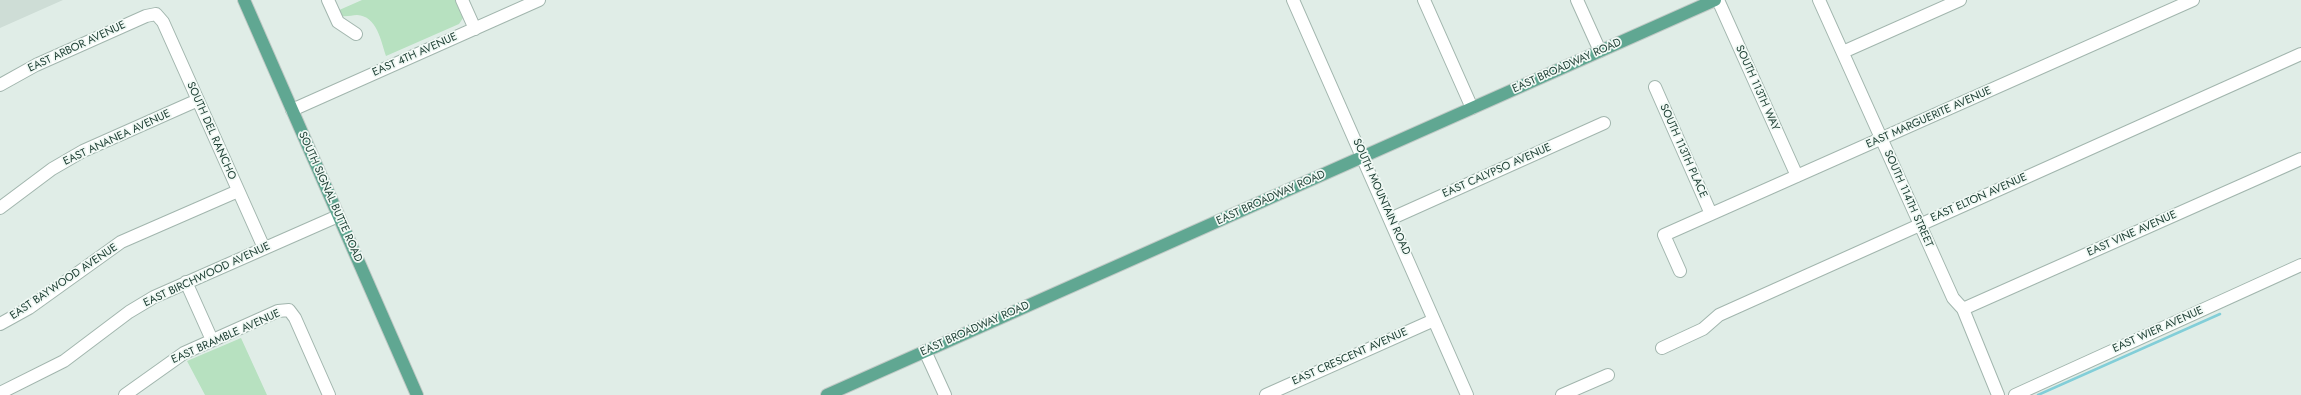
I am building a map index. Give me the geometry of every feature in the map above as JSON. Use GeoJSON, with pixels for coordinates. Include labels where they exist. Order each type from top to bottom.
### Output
{"type":"FeatureCollection","features":[{"type":"Feature","properties":{"kind":"main road","name":"SOUTH SIGNAL BUTTE ROAD"},"geometry":{"type":"LineString","coordinates":[[244,0],[417,395]]}},
{"type":"Feature","properties":{"kind":"main road","name":"EAST BROADWAY ROAD"},"geometry":{"type":"LineString","coordinates":[[827,395],[1715,0]]}},
{"type":"Feature","properties":{"kind":"street"},"geometry":{"type":"LineString","coordinates":[[328,0],[338,22],[356,34]]}},
{"type":"Feature","properties":{"kind":"street"},"geometry":{"type":"LineString","coordinates":[[462,0],[475,29]]}},
{"type":"Feature","properties":{"kind":"street","name":"EAST 4TH AVENUE"},"geometry":{"type":"LineString","coordinates":[[292,110],[539,0]]}},
{"type":"Feature","properties":{"kind":"street","name":"SOUTH MOUNTAIN ROAD"},"geometry":{"type":"LineString","coordinates":[[1293,0],[1467,395]]}},
{"type":"Feature","properties":{"kind":"street"},"geometry":{"type":"LineString","coordinates":[[1424,0],[1472,108]]}},
{"type":"Feature","properties":{"kind":"street"},"geometry":{"type":"LineString","coordinates":[[1576,0],[1600,51]]}},
{"type":"Feature","properties":{"kind":"street","name":"SOUTH 113TH WAY"},"geometry":{"type":"LineString","coordinates":[[1718,0],[1797,176]]}},
{"type":"Feature","properties":{"kind":"street","name":"SOUTH 114TH STREET"},"geometry":{"type":"LineString","coordinates":[[1819,0],[1953,298],[1963,309],[1998,395]]}},
{"type":"Feature","properties":{"kind":"street"},"geometry":{"type":"LineString","coordinates":[[1843,52],[1960,0]]}},
{"type":"Feature","properties":{"kind":"street","name":"EAST MARGUERITE AVENUE"},"geometry":{"type":"LineString","coordinates":[[1680,271],[1664,235],[2193,0]]}},
{"type":"Feature","properties":{"kind":"street","name":"EAST ARBOR AVENUE"},"geometry":{"type":"LineString","coordinates":[[0,85],[36,65],[146,16],[156,14]]}},
{"type":"Feature","properties":{"kind":"street","name":"SOUTH DEL RANCHO"},"geometry":{"type":"LineString","coordinates":[[156,14],[163,22],[264,248]]}},
{"type":"Feature","properties":{"kind":"street","name":"EAST ELTON AVENUE"},"geometry":{"type":"LineString","coordinates":[[1662,348],[1703,329],[1719,315],[2301,54]]}},
{"type":"Feature","properties":{"kind":"street","name":"SOUTH 113TH PLACE"},"geometry":{"type":"LineString","coordinates":[[1655,87],[1712,214]]}},
{"type":"Feature","properties":{"kind":"street","name":"EAST ANANEA AVENUE"},"geometry":{"type":"LineString","coordinates":[[0,208],[52,169],[83,151],[198,100]]}},
{"type":"Feature","properties":{"kind":"street","name":"EAST CALYPSO AVENUE"},"geometry":{"type":"LineString","coordinates":[[1390,219],[1604,123]]}},
{"type":"Feature","properties":{"kind":"street","name":"EAST VINE AVENUE"},"geometry":{"type":"LineString","coordinates":[[1963,309],[2301,159]]}},
{"type":"Feature","properties":{"kind":"street","name":"EAST BAYWOOD AVENUE"},"geometry":{"type":"LineString","coordinates":[[0,324],[29,308],[121,242],[238,191]]}},
{"type":"Feature","properties":{"kind":"street","name":"EAST BIRCHWOOD AVENUE"},"geometry":{"type":"LineString","coordinates":[[0,393],[64,361],[129,312],[154,297],[338,216]]}},
{"type":"Feature","properties":{"kind":"street","name":"EAST WIER AVENUE"},"geometry":{"type":"LineString","coordinates":[[2015,395],[2301,265]]}},
{"type":"Feature","properties":{"kind":"street"},"geometry":{"type":"LineString","coordinates":[[186,282],[212,340]]}},
{"type":"Feature","properties":{"kind":"street","name":"EAST BRAMBLE AVENUE"},"geometry":{"type":"LineString","coordinates":[[125,395],[166,364],[212,340],[278,311],[289,310],[295,318],[329,395]]}},
{"type":"Feature","properties":{"kind":"street","name":"EAST CRESCENT AVENUE"},"geometry":{"type":"LineString","coordinates":[[1266,395],[1434,320]]}},
{"type":"Feature","properties":{"kind":"street"},"geometry":{"type":"LineString","coordinates":[[925,351],[945,395]]}},
{"type":"Feature","properties":{"kind":"street"},"geometry":{"type":"LineString","coordinates":[[1562,395],[1608,375]]}},
{"type":"Feature","properties":{"kind":"shaded area"},"geometry":{"type":"Polygon","coordinates":[[[0,0],[63,0],[0,28],[0,0]]]}},
{"type":"Feature","properties":{"kind":"green space"},"geometry":{"type":"Polygon","coordinates":[[[362,0],[455,0],[463,18],[459,24],[386,56],[374,24],[364,16],[342,16],[337,11],[362,0]]]}},
{"type":"Feature","properties":{"kind":"green space"},"geometry":{"type":"Polygon","coordinates":[[[241,338],[267,395],[205,395],[187,361],[241,338]]]}},
{"type":"Feature","properties":{"kind":"waterway"},"geometry":{"type":"LineString","coordinates":[[2038,395],[2220,314]]}}]}
